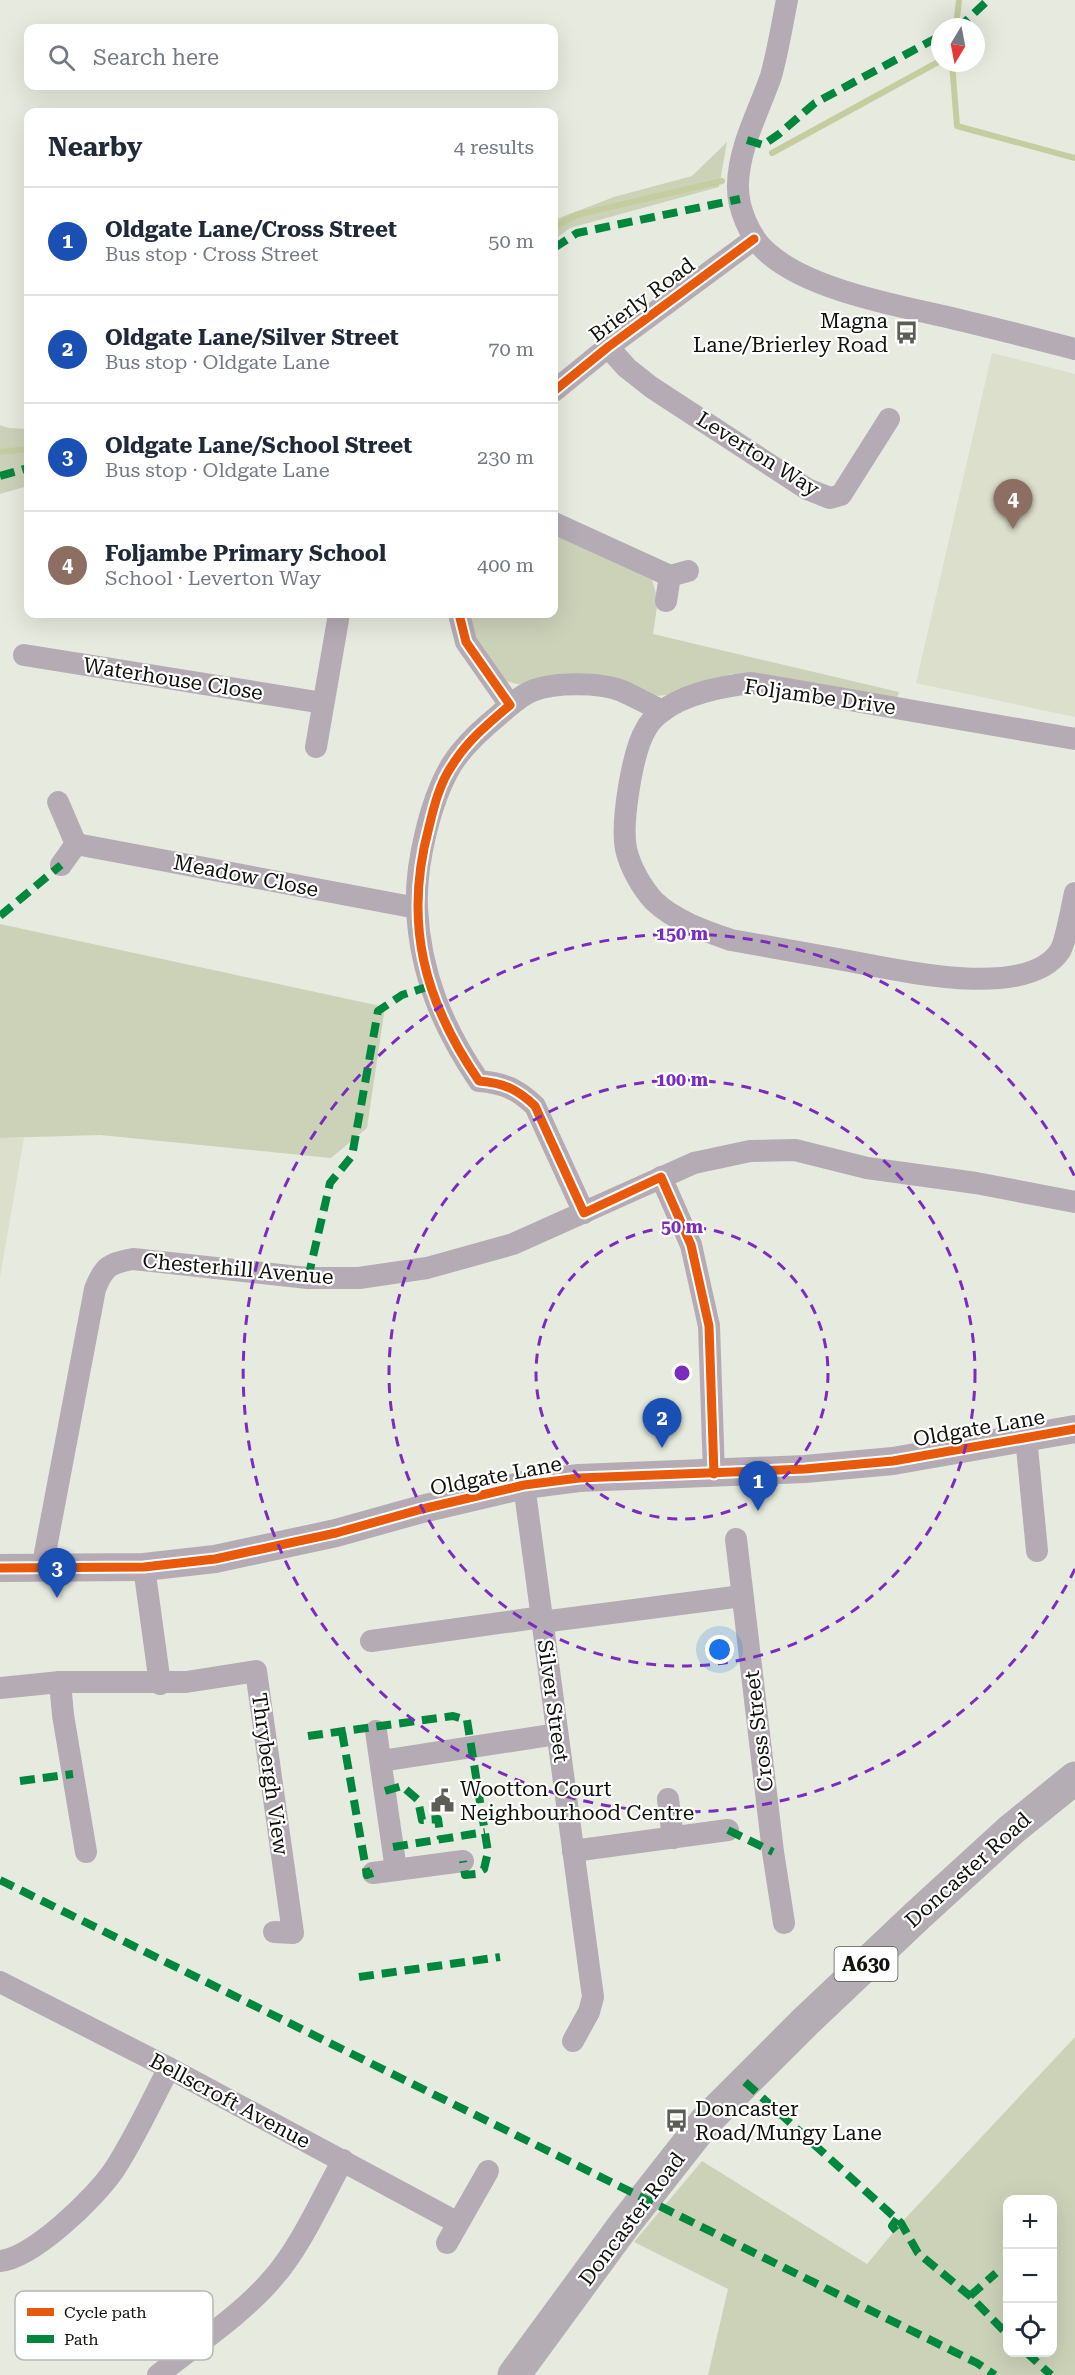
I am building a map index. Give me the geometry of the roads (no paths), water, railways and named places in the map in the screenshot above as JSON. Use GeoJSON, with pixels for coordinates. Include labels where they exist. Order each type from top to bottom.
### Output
{"type":"FeatureCollection","features":[{"type":"Feature","properties":{"kind":"main road","name":"Doncaster Road"},"geometry":{"type":"LineString","coordinates":[[514,2375],[624,2225],[705,2122],[805,2022],[1011,1830],[1075,1778]]}},
{"type":"Feature","properties":{"kind":"street"},"geometry":{"type":"LineString","coordinates":[[787,0],[771,74],[747,140],[737,186],[745,218],[754,239],[768,254],[788,268],[824,284],[891,304],[1075,349]]}},
{"type":"Feature","properties":{"kind":"street","name":"Brierly Road"},"geometry":{"type":"LineString","coordinates":[[558,388],[608,347],[754,239]]}},
{"type":"Feature","properties":{"kind":"street","name":"Leverton Way"},"geometry":{"type":"LineString","coordinates":[[608,347],[627,368],[651,387],[807,489],[830,498],[841,495],[889,420]]}},
{"type":"Feature","properties":{"kind":"street"},"geometry":{"type":"LineString","coordinates":[[558,525],[679,573],[666,601]]}},
{"type":"Feature","properties":{"kind":"street"},"geometry":{"type":"LineString","coordinates":[[316,747],[338,618]]}},
{"type":"Feature","properties":{"kind":"street"},"geometry":{"type":"LineString","coordinates":[[460,618],[466,642],[510,705]]}},
{"type":"Feature","properties":{"kind":"street","name":"Waterhouse Close"},"geometry":{"type":"LineString","coordinates":[[24,655],[323,703]]}},
{"type":"Feature","properties":{"kind":"street","name":"Foljambe Drive"},"geometry":{"type":"LineString","coordinates":[[1075,739],[752,683],[723,686],[663,711],[646,728],[635,760],[624,829],[627,852],[637,877],[655,901],[678,918],[702,930],[731,940],[943,978],[986,979],[1023,974],[1068,955],[1075,893]]}},
{"type":"Feature","properties":{"kind":"street"},"geometry":{"type":"LineString","coordinates":[[584,1214],[535,1106],[522,1094],[499,1083],[479,1081],[449,1034],[435,1002],[426,969],[417,908],[421,856],[435,802],[452,765],[474,736],[510,705],[533,691],[561,685],[592,685],[620,690],[663,711]]}},
{"type":"Feature","properties":{"kind":"street"},"geometry":{"type":"LineString","coordinates":[[58,802],[76,844],[61,865]]}},
{"type":"Feature","properties":{"kind":"street","name":"Meadow Close"},"geometry":{"type":"LineString","coordinates":[[76,844],[417,908]]}},
{"type":"Feature","properties":{"kind":"street","name":"Chesterhill Avenue"},"geometry":{"type":"LineString","coordinates":[[44,1566],[95,1289],[100,1275],[112,1263],[133,1259],[267,1275],[359,1278],[427,1268],[513,1244],[694,1163],[750,1151],[795,1150],[867,1168],[976,1183],[1075,1202]]}},
{"type":"Feature","properties":{"kind":"street"},"geometry":{"type":"LineString","coordinates":[[661,1177],[691,1245],[709,1326],[714,1474]]}},
{"type":"Feature","properties":{"kind":"street","name":"Oldgate Lane"},"geometry":{"type":"LineString","coordinates":[[0,1568],[144,1567],[215,1559],[281,1546],[524,1485],[579,1478],[714,1474],[893,1461],[1075,1429]]}},
{"type":"Feature","properties":{"kind":"street"},"geometry":{"type":"LineString","coordinates":[[1026,1437],[1037,1551]]}},
{"type":"Feature","properties":{"kind":"street","name":"Silver Street"},"geometry":{"type":"LineString","coordinates":[[524,1485],[593,1997],[589,2012],[573,2041]]}},
{"type":"Feature","properties":{"kind":"street","name":"Cross Street"},"geometry":{"type":"LineString","coordinates":[[736,1539],[784,1923]]}},
{"type":"Feature","properties":{"kind":"street"},"geometry":{"type":"LineString","coordinates":[[144,1567],[160,1684]]}},
{"type":"Feature","properties":{"kind":"street","name":"Silver Street"},"geometry":{"type":"LineString","coordinates":[[542,1619],[742,1596]]}},
{"type":"Feature","properties":{"kind":"street"},"geometry":{"type":"LineString","coordinates":[[371,1641],[542,1619]]}},
{"type":"Feature","properties":{"kind":"street","name":"Thrybergh View"},"geometry":{"type":"LineString","coordinates":[[0,1688],[60,1682],[160,1684],[256,1671],[293,1933],[274,1932]]}},
{"type":"Feature","properties":{"kind":"street"},"geometry":{"type":"LineString","coordinates":[[60,1682],[84,1851]]}},
{"type":"Feature","properties":{"kind":"street"},"geometry":{"type":"LineString","coordinates":[[376,1731],[396,1870]]}},
{"type":"Feature","properties":{"kind":"street"},"geometry":{"type":"LineString","coordinates":[[381,1761],[557,1734]]}},
{"type":"Feature","properties":{"kind":"street"},"geometry":{"type":"LineString","coordinates":[[668,1799],[673,1838]]}},
{"type":"Feature","properties":{"kind":"street"},"geometry":{"type":"LineString","coordinates":[[573,1851],[728,1830]]}},
{"type":"Feature","properties":{"kind":"street"},"geometry":{"type":"LineString","coordinates":[[373,1873],[463,1861]]}},
{"type":"Feature","properties":{"kind":"street","name":"Bellscroft Avenue"},"geometry":{"type":"LineString","coordinates":[[0,1982],[169,2068],[458,2223]]}},
{"type":"Feature","properties":{"kind":"street"},"geometry":{"type":"LineString","coordinates":[[0,2261],[24,2254],[39,2245],[85,2202],[113,2171],[169,2068]]}},
{"type":"Feature","properties":{"kind":"street"},"geometry":{"type":"LineString","coordinates":[[213,2331],[260,2293],[275,2277],[288,2259],[343,2160]]}},
{"type":"Feature","properties":{"kind":"street"},"geometry":{"type":"LineString","coordinates":[[447,2243],[488,2171]]}},
{"type":"Feature","properties":{"kind":"street"},"geometry":{"type":"LineString","coordinates":[[158,2375],[177,2360]]}},
{"type":"Feature","properties":{"kind":"waterway"},"geometry":{"type":"LineString","coordinates":[[957,18],[959,0]]}},
{"type":"Feature","properties":{"kind":"waterway"},"geometry":{"type":"LineString","coordinates":[[772,153],[931,66]]}},
{"type":"Feature","properties":{"kind":"waterway"},"geometry":{"type":"LineString","coordinates":[[953,72],[957,126],[1075,158]]}},
{"type":"Feature","properties":{"kind":"waterway"},"geometry":{"type":"LineString","coordinates":[[558,225],[576,215],[722,181]]}},
{"type":"Feature","properties":{"kind":"waterway"},"geometry":{"type":"LineString","coordinates":[[0,452],[24,449]]}},
{"type":"Feature","properties":{"kind":"place","name":"Magna Lane/Brierley Road"},"geometry":{"type":"Point","coordinates":[906,333]}},
{"type":"Feature","properties":{"kind":"place","name":"Foljambe Primary School"},"geometry":{"type":"Point","coordinates":[1013,529]}},
{"type":"Feature","properties":{"kind":"place","name":"Oldgate Lane/Silver Street"},"geometry":{"type":"Point","coordinates":[662,1448]}},
{"type":"Feature","properties":{"kind":"place","name":"Oldgate Lane/Cross Street"},"geometry":{"type":"Point","coordinates":[758,1511]}},
{"type":"Feature","properties":{"kind":"place","name":"Oldgate Lane/School Street"},"geometry":{"type":"Point","coordinates":[57,1598]}},
{"type":"Feature","properties":{"kind":"place","name":"Wootton Court Neighbourhood Centre"},"geometry":{"type":"Point","coordinates":[442,1801]}},
{"type":"Feature","properties":{"kind":"place","name":"Doncaster Road/Mungy Lane"},"geometry":{"type":"Point","coordinates":[677,2121]}}]}
